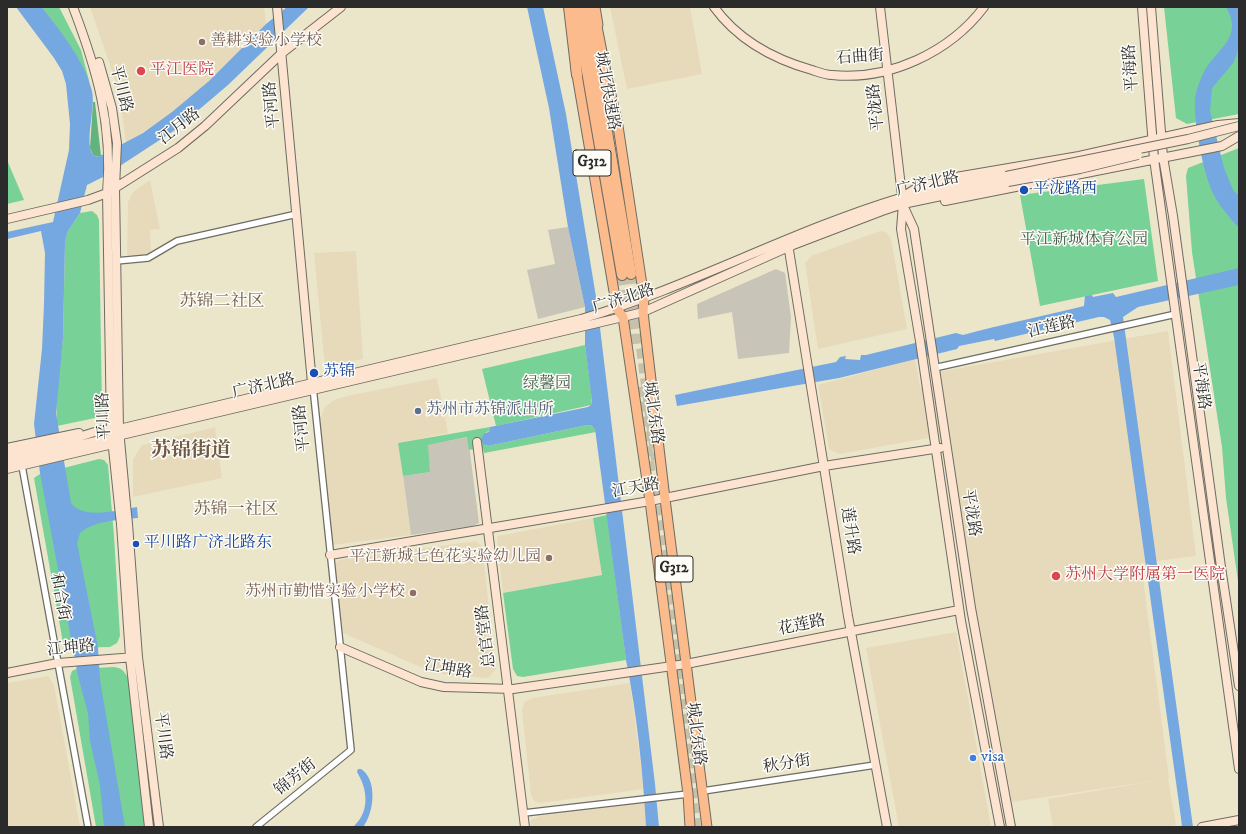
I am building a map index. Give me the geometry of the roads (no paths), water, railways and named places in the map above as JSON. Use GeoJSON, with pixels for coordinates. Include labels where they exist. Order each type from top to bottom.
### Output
{"type":"FeatureCollection","features":[{"type":"Feature","properties":{"kind":"highway"},"geometry":{"type":"LineString","coordinates":[[569,7],[577,74]]}},
{"type":"Feature","properties":{"kind":"highway","name":"城北快速路"},"geometry":{"type":"LineString","coordinates":[[576,7],[626,274],[586,7]]}},
{"type":"Feature","properties":{"kind":"highway"},"geometry":{"type":"LineString","coordinates":[[594,7],[605,70]]}},
{"type":"Feature","properties":{"kind":"main road","name":"城北东路"},"geometry":{"type":"LineString","coordinates":[[565,7],[617,309],[623,317],[672,666],[688,794],[690,827]]}},
{"type":"Feature","properties":{"kind":"main road","name":"城北东路"},"geometry":{"type":"LineString","coordinates":[[605,70],[618,126],[644,298],[643,312],[665,499],[703,790],[706,827]]}},
{"type":"Feature","properties":{"kind":"street","name":"平川路"},"geometry":{"type":"LineString","coordinates":[[73,7],[90,52],[99,84],[112,144]]}},
{"type":"Feature","properties":{"kind":"street","name":"平川路"},"geometry":{"type":"LineString","coordinates":[[79,7],[93,43],[110,101],[112,178],[115,188],[115,435]]}},
{"type":"Feature","properties":{"kind":"street","name":"江月路"},"geometry":{"type":"LineString","coordinates":[[7,218],[88,200],[107,193],[115,188],[178,148],[206,126],[282,53],[341,7]]}},
{"type":"Feature","properties":{"kind":"street","name":"石曲街"},"geometry":{"type":"LineString","coordinates":[[714,7],[738,33],[758,48],[786,62],[832,75],[887,72],[922,58],[946,44],[971,24],[984,7]]}},
{"type":"Feature","properties":{"kind":"street","name":"平泷路"},"geometry":{"type":"LineString","coordinates":[[880,7],[902,201],[901,229],[936,448],[959,610],[1000,827]]}},
{"type":"Feature","properties":{"kind":"street","name":"平海路"},"geometry":{"type":"LineString","coordinates":[[1142,7],[1154,159],[1239,769]]}},
{"type":"Feature","properties":{"kind":"street","name":"平海路"},"geometry":{"type":"LineString","coordinates":[[1151,7],[1163,157],[1173,216],[1220,560],[1239,686]]}},
{"type":"Feature","properties":{"kind":"street","name":"平河路"},"geometry":{"type":"LineString","coordinates":[[277,8],[313,386],[351,750]]}},
{"type":"Feature","properties":{"kind":"street"},"geometry":{"type":"LineString","coordinates":[[902,201],[921,185],[950,178],[1079,156],[1218,125],[1239,123]]}},
{"type":"Feature","properties":{"kind":"street","name":"广济北路"},"geometry":{"type":"LineString","coordinates":[[7,455],[35,452],[115,435],[581,319],[617,309],[902,201],[1007,179],[1239,126]]}},
{"type":"Feature","properties":{"kind":"street","name":"广济北路"},"geometry":{"type":"LineString","coordinates":[[1007,179],[1080,169],[1239,131]]}},
{"type":"Feature","properties":{"kind":"street"},"geometry":{"type":"LineString","coordinates":[[902,201],[926,205],[1047,182],[1222,146],[1239,136]]}},
{"type":"Feature","properties":{"kind":"street","name":"平川路"},"geometry":{"type":"LineString","coordinates":[[112,178],[107,193],[115,435],[124,524],[149,827]]}},
{"type":"Feature","properties":{"kind":"street","name":"平泷路"},"geometry":{"type":"LineString","coordinates":[[902,201],[914,229],[971,608],[1011,827]]}},
{"type":"Feature","properties":{"kind":"street"},"geometry":{"type":"LineString","coordinates":[[116,261],[148,258],[177,241],[297,214]]}},
{"type":"Feature","properties":{"kind":"street","name":"广济北路"},"geometry":{"type":"LineString","coordinates":[[313,386],[582,328],[643,312],[787,244]]}},
{"type":"Feature","properties":{"kind":"street","name":"莲升路"},"geometry":{"type":"LineString","coordinates":[[787,244],[875,765],[887,827]]}},
{"type":"Feature","properties":{"kind":"street","name":"江莲路"},"geometry":{"type":"LineString","coordinates":[[934,368],[1176,314]]}},
{"type":"Feature","properties":{"kind":"street","name":"广济北路"},"geometry":{"type":"LineString","coordinates":[[67,445],[101,430],[115,435]]}},
{"type":"Feature","properties":{"kind":"street","name":"总官堂路"},"geometry":{"type":"LineString","coordinates":[[477,442],[525,827]]}},
{"type":"Feature","properties":{"kind":"street"},"geometry":{"type":"LineString","coordinates":[[7,448],[35,452],[67,445]]}},
{"type":"Feature","properties":{"kind":"street","name":"江天路"},"geometry":{"type":"LineString","coordinates":[[330,554],[650,502],[824,466],[946,447]]}},
{"type":"Feature","properties":{"kind":"street"},"geometry":{"type":"LineString","coordinates":[[7,469],[22,466],[35,452]]}},
{"type":"Feature","properties":{"kind":"street","name":"广济北路"},"geometry":{"type":"LineString","coordinates":[[7,462],[35,452]]}},
{"type":"Feature","properties":{"kind":"street","name":"和合街"},"geometry":{"type":"LineString","coordinates":[[22,466],[88,827]]}},
{"type":"Feature","properties":{"kind":"street","name":"花莲路"},"geometry":{"type":"LineString","coordinates":[[651,669],[686,664],[959,610]]}},
{"type":"Feature","properties":{"kind":"street","name":"江坤路"},"geometry":{"type":"LineString","coordinates":[[340,647],[421,682],[444,687],[508,689],[651,669]]}},
{"type":"Feature","properties":{"kind":"street","name":"平川路"},"geometry":{"type":"LineString","coordinates":[[134,657],[159,827]]}},
{"type":"Feature","properties":{"kind":"street","name":"江坤路"},"geometry":{"type":"LineString","coordinates":[[7,673],[70,662],[134,657]]}},
{"type":"Feature","properties":{"kind":"street","name":"锦芳街"},"geometry":{"type":"LineString","coordinates":[[256,827],[351,750]]}},
{"type":"Feature","properties":{"kind":"street","name":"秋分街"},"geometry":{"type":"LineString","coordinates":[[703,790],[875,765]]}},
{"type":"Feature","properties":{"kind":"street"},"geometry":{"type":"LineString","coordinates":[[524,813],[665,795],[688,794]]}},
{"type":"Feature","properties":{"kind":"street"},"geometry":{"type":"LineString","coordinates":[[1202,827],[1239,820]]}},
{"type":"Feature","properties":{"kind":"water"},"geometry":{"type":"Polygon","coordinates":[[[16,7],[42,7],[78,57],[92,91],[93,106],[90,142],[93,155],[98,157],[143,133],[172,112],[209,81],[266,24],[287,7],[309,7],[228,85],[175,130],[103,177],[87,185],[80,213],[68,231],[65,242],[63,338],[56,413],[71,503],[76,508],[92,513],[112,512],[137,507],[138,518],[108,521],[93,525],[80,533],[77,543],[98,647],[100,680],[125,827],[104,827],[100,785],[90,741],[88,713],[78,676],[40,473],[34,424],[42,349],[44,304],[45,253],[41,231],[7,239],[7,232],[53,222],[69,150],[70,124],[66,84],[62,71],[16,7]]]}},
{"type":"Feature","properties":{"kind":"water"},"geometry":{"type":"Polygon","coordinates":[[[527,7],[543,7],[566,114],[597,303],[659,827],[646,827],[636,723],[626,660],[595,429],[592,426],[587,425],[488,446],[483,444],[481,439],[484,434],[490,431],[490,427],[588,407],[591,405],[592,400],[585,345],[585,307],[568,227],[549,108],[527,7]]]}},
{"type":"Feature","properties":{"kind":"water"},"geometry":{"type":"Polygon","coordinates":[[[1226,7],[1239,8],[1238,50],[1234,62],[1212,88],[1210,111],[1224,168],[1233,190],[1239,196],[1239,228],[1220,205],[1211,188],[1203,162],[1195,116],[1196,93],[1202,76],[1210,62],[1227,42],[1230,35],[1232,27],[1231,17],[1226,7]]]}},
{"type":"Feature","properties":{"kind":"water"},"geometry":{"type":"Polygon","coordinates":[[[1239,268],[1239,285],[1138,307],[1123,317],[1193,827],[1182,827],[1114,337],[1110,320],[1104,317],[1099,317],[995,341],[994,339],[959,346],[957,349],[839,378],[677,406],[675,395],[836,362],[840,357],[846,356],[845,359],[860,360],[861,355],[956,333],[963,335],[1084,306],[1085,296],[1092,295],[1093,297],[1113,293],[1116,297],[1239,268]]]}},
{"type":"Feature","properties":{"kind":"water"},"geometry":{"type":"Polygon","coordinates":[[[358,769],[361,769],[366,774],[370,781],[372,788],[372,805],[370,814],[363,827],[353,827],[362,815],[366,801],[361,779],[357,772],[358,769]]]}},
{"type":"Feature","properties":{"kind":"tunnel"},"geometry":{"type":"LineString","coordinates":[[631,274],[656,460]]}},
{"type":"Feature","properties":{"kind":"tunnel"},"geometry":{"type":"LineString","coordinates":[[622,275],[633,348]]}},
{"type":"Feature","properties":{"kind":"tunnel"},"geometry":{"type":"LineString","coordinates":[[639,387],[681,692],[696,827]]}},
{"type":"Feature","properties":{"kind":"place","name":"善耕实验小学校"},"geometry":{"type":"Point","coordinates":[202,42]}},
{"type":"Feature","properties":{"kind":"place","name":"平江医院"},"geometry":{"type":"Point","coordinates":[141,71]}},
{"type":"Feature","properties":{"kind":"place","name":"平泷路西"},"geometry":{"type":"Point","coordinates":[1024,190]}},
{"type":"Feature","properties":{"kind":"place","name":"苏锦"},"geometry":{"type":"Point","coordinates":[314,373]}},
{"type":"Feature","properties":{"kind":"place","name":"苏州市苏锦派出所"},"geometry":{"type":"Point","coordinates":[418,411]}},
{"type":"Feature","properties":{"kind":"place","name":"平川路广济北路东"},"geometry":{"type":"Point","coordinates":[136,544]}},
{"type":"Feature","properties":{"kind":"place","name":"平江新城七色花实验幼儿园"},"geometry":{"type":"Point","coordinates":[549,558]}},
{"type":"Feature","properties":{"kind":"place","name":"苏州大学附属第一医院"},"geometry":{"type":"Point","coordinates":[1056,576]}},
{"type":"Feature","properties":{"kind":"place","name":"苏州市勤惜实验小学校"},"geometry":{"type":"Point","coordinates":[413,593]}},
{"type":"Feature","properties":{"kind":"place","name":"visa"},"geometry":{"type":"Point","coordinates":[973,758]}},
{"type":"Feature","properties":{"kind":"district","name":"苏锦二社区"},"geometry":{"type":"Point","coordinates":[222,302]}},
{"type":"Feature","properties":{"kind":"district","name":"苏锦街道"},"geometry":{"type":"Point","coordinates":[191,452]}},
{"type":"Feature","properties":{"kind":"district","name":"苏锦一社区"},"geometry":{"type":"Point","coordinates":[236,510]}},
{"type":"Feature","properties":{"kind":"park label","name":"平江新城体育公园"},"geometry":{"type":"Point","coordinates":[1084,241]}},
{"type":"Feature","properties":{"kind":"park label","name":"绿馨园"},"geometry":{"type":"Point","coordinates":[547,385]}}]}
